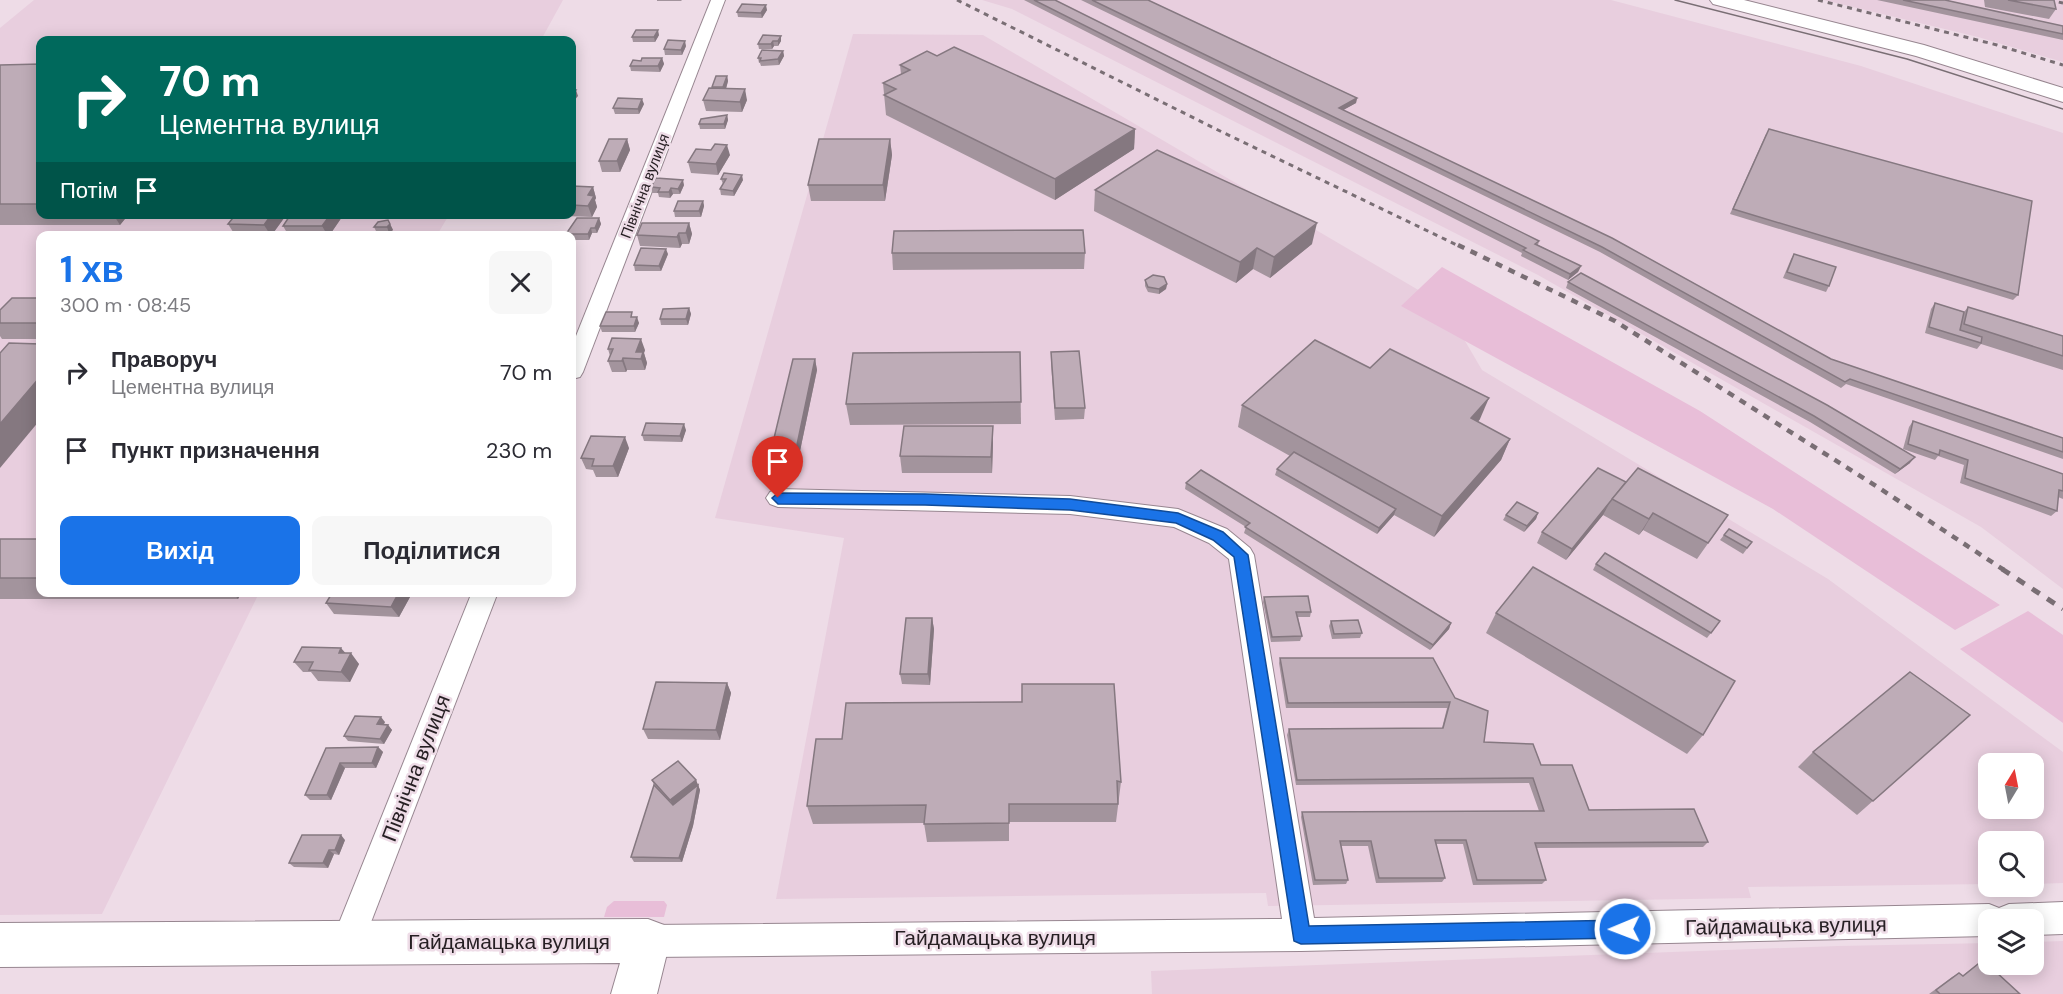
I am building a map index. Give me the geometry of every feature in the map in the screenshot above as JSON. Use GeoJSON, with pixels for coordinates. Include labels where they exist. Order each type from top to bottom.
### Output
{"type":"FeatureCollection","features":[{"type":"Feature","properties":{"kind":"street","name":"Північна вулиця"},"geometry":{"type":"LineString","coordinates":[[576,362],[717,0]]}},
{"type":"Feature","properties":{"kind":"street"},"geometry":{"type":"LineString","coordinates":[[1720,0],[1924,51],[2063,95]]}},
{"type":"Feature","properties":{"kind":"street"},"geometry":{"type":"LineString","coordinates":[[778,498],[1070,505],[1178,518],[1218,536],[1241,555],[1301,935]]}},
{"type":"Feature","properties":{"kind":"street","name":"Північна вулиця"},"geometry":{"type":"LineString","coordinates":[[347,943],[483,597]]}},
{"type":"Feature","properties":{"kind":"street"},"geometry":{"type":"LineString","coordinates":[[2044,919],[2063,918]]}},
{"type":"Feature","properties":{"kind":"street","name":"Гайдамацька вулиця"},"geometry":{"type":"LineString","coordinates":[[0,945],[1301,935],[1978,920]]}},
{"type":"Feature","properties":{"kind":"street"},"geometry":{"type":"LineString","coordinates":[[634,994],[648,941]]}},
{"type":"Feature","properties":{"kind":"shaded area"},"geometry":{"type":"Polygon","coordinates":[[[34,0],[563,0],[543,36],[36,36],[36,219],[447,219],[439,231],[36,231],[36,597],[257,597],[102,914],[0,915],[0,28],[34,0]]]}},
{"type":"Feature","properties":{"kind":"shaded area"},"geometry":{"type":"Polygon","coordinates":[[[982,0],[1611,0],[1861,66],[2063,133],[2063,589],[1981,527],[1538,275],[1012,9],[982,0]]]}},
{"type":"Feature","properties":{"kind":"shaded area"},"geometry":{"type":"Polygon","coordinates":[[[1824,0],[2063,0],[2063,62],[1978,37],[1824,0]]]}},
{"type":"Feature","properties":{"kind":"shaded area"},"geometry":{"type":"Polygon","coordinates":[[[853,34],[983,35],[1444,305],[1482,370],[1828,579],[2063,752],[2063,883],[2044,884],[2044,831],[1978,831],[1978,884],[1748,887],[1751,898],[1268,906],[1266,893],[776,899],[844,538],[715,518],[853,34]]]}},
{"type":"Feature","properties":{"kind":"shaded area"},"geometry":{"type":"Polygon","coordinates":[[[1442,267],[1700,411],[2000,605],[1955,630],[1773,509],[1401,306],[1442,267]]]}},
{"type":"Feature","properties":{"kind":"shaded area"},"geometry":{"type":"Polygon","coordinates":[[[2028,611],[2063,635],[2063,723],[1960,649],[2028,611]]]}},
{"type":"Feature","properties":{"kind":"shaded area"},"geometry":{"type":"Polygon","coordinates":[[[614,901],[664,901],[667,905],[664,917],[604,917],[607,907],[614,901]]]}},
{"type":"Feature","properties":{"kind":"shaded area"},"geometry":{"type":"Polygon","coordinates":[[[2063,941],[2063,994],[1152,994],[1151,971],[1838,946],[1978,943],[1978,975],[2044,975],[2044,942],[2063,941]]]}},
{"type":"Feature","properties":{"kind":"building"},"geometry":{"type":"Polygon","coordinates":[[[1034,0],[1055,0],[1539,241],[1535,244],[1581,266],[1570,274],[1523,250],[1526,248],[1034,0]]]}},
{"type":"Feature","properties":{"kind":"building"},"geometry":{"type":"Polygon","coordinates":[[[1092,0],[1148,0],[1357,98],[1339,108],[1612,238],[1831,359],[2063,438],[2063,452],[1850,379],[1845,382],[1602,247],[1092,0]]]}},
{"type":"Feature","properties":{"kind":"building"},"geometry":{"type":"Polygon","coordinates":[[[1903,0],[1945,0],[2063,26],[2063,34],[1903,0]]]}},
{"type":"Feature","properties":{"kind":"building"},"geometry":{"type":"Polygon","coordinates":[[[2008,0],[2054,0],[2056,9],[2008,0]]]}},
{"type":"Feature","properties":{"kind":"building"},"geometry":{"type":"Polygon","coordinates":[[[742,4],[766,5],[761,13],[737,12],[742,4]]]}},
{"type":"Feature","properties":{"kind":"building"},"geometry":{"type":"Polygon","coordinates":[[[636,30],[658,30],[654,37],[632,37],[636,30]]]}},
{"type":"Feature","properties":{"kind":"building"},"geometry":{"type":"Polygon","coordinates":[[[763,35],[781,36],[778,41],[773,41],[771,44],[758,44],[763,35]]]}},
{"type":"Feature","properties":{"kind":"building"},"geometry":{"type":"Polygon","coordinates":[[[668,40],[685,41],[681,50],[664,49],[668,40]]]}},
{"type":"Feature","properties":{"kind":"building"},"geometry":{"type":"Polygon","coordinates":[[[954,47],[1135,129],[1055,179],[884,95],[896,89],[883,83],[910,70],[900,65],[927,51],[937,56],[954,47]]]}},
{"type":"Feature","properties":{"kind":"building"},"geometry":{"type":"Polygon","coordinates":[[[762,50],[783,51],[778,59],[760,61],[761,58],[758,58],[762,50]]]}},
{"type":"Feature","properties":{"kind":"building"},"geometry":{"type":"Polygon","coordinates":[[[642,58],[662,58],[658,66],[630,66],[633,60],[641,61],[642,58]]]}},
{"type":"Feature","properties":{"kind":"building"},"geometry":{"type":"Polygon","coordinates":[[[36,64],[36,204],[0,204],[0,65],[36,64]]]}},
{"type":"Feature","properties":{"kind":"building"},"geometry":{"type":"Polygon","coordinates":[[[716,76],[727,76],[723,87],[712,87],[716,76]]]}},
{"type":"Feature","properties":{"kind":"building"},"geometry":{"type":"Polygon","coordinates":[[[709,88],[745,89],[740,102],[703,100],[709,88]]]}},
{"type":"Feature","properties":{"kind":"building"},"geometry":{"type":"Polygon","coordinates":[[[618,98],[642,99],[638,109],[613,108],[618,98]]]}},
{"type":"Feature","properties":{"kind":"building"},"geometry":{"type":"Polygon","coordinates":[[[727,115],[724,124],[699,124],[701,119],[727,115]]]}},
{"type":"Feature","properties":{"kind":"building"},"geometry":{"type":"Polygon","coordinates":[[[1769,129],[2032,201],[2018,295],[1733,209],[1769,129]]]}},
{"type":"Feature","properties":{"kind":"building"},"geometry":{"type":"Polygon","coordinates":[[[609,139],[627,139],[617,161],[599,161],[609,139]]]}},
{"type":"Feature","properties":{"kind":"building"},"geometry":{"type":"Polygon","coordinates":[[[819,139],[890,139],[883,185],[808,185],[819,139]]]}},
{"type":"Feature","properties":{"kind":"building"},"geometry":{"type":"Polygon","coordinates":[[[715,144],[727,145],[716,164],[688,162],[696,149],[711,150],[715,144]]]}},
{"type":"Feature","properties":{"kind":"building"},"geometry":{"type":"Polygon","coordinates":[[[1157,150],[1317,223],[1274,257],[1257,248],[1240,262],[1095,190],[1157,150]]]}},
{"type":"Feature","properties":{"kind":"building"},"geometry":{"type":"Polygon","coordinates":[[[724,173],[742,175],[733,191],[720,189],[726,179],[721,179],[724,173]]]}},
{"type":"Feature","properties":{"kind":"building"},"geometry":{"type":"Polygon","coordinates":[[[656,178],[683,180],[678,189],[671,188],[669,192],[658,192],[660,188],[651,187],[656,178]]]}},
{"type":"Feature","properties":{"kind":"building"},"geometry":{"type":"Polygon","coordinates":[[[576,186],[593,187],[588,195],[594,196],[588,206],[576,205],[576,186]]]}},
{"type":"Feature","properties":{"kind":"building"},"geometry":{"type":"Polygon","coordinates":[[[678,201],[703,201],[699,211],[674,211],[678,201]]]}},
{"type":"Feature","properties":{"kind":"building"},"geometry":{"type":"Polygon","coordinates":[[[577,218],[599,218],[595,228],[591,228],[588,234],[568,231],[577,218]]]}},
{"type":"Feature","properties":{"kind":"building"},"geometry":{"type":"Polygon","coordinates":[[[232,219],[268,219],[264,225],[228,224],[232,219]]]}},
{"type":"Feature","properties":{"kind":"building"},"geometry":{"type":"Polygon","coordinates":[[[288,219],[327,219],[322,226],[283,226],[288,219]]]}},
{"type":"Feature","properties":{"kind":"building"},"geometry":{"type":"Polygon","coordinates":[[[388,220],[390,224],[387,227],[374,227],[378,222],[388,220]]]}},
{"type":"Feature","properties":{"kind":"building"},"geometry":{"type":"Polygon","coordinates":[[[642,223],[689,223],[686,233],[679,233],[677,237],[637,235],[642,223]]]}},
{"type":"Feature","properties":{"kind":"building"},"geometry":{"type":"Polygon","coordinates":[[[1083,230],[1085,253],[892,253],[894,231],[1083,230]]]}},
{"type":"Feature","properties":{"kind":"building"},"geometry":{"type":"Polygon","coordinates":[[[641,248],[666,249],[659,266],[634,265],[641,248]]]}},
{"type":"Feature","properties":{"kind":"building"},"geometry":{"type":"Polygon","coordinates":[[[1794,254],[1836,267],[1829,286],[1787,272],[1794,254]]]}},
{"type":"Feature","properties":{"kind":"building"},"geometry":{"type":"Polygon","coordinates":[[[1581,273],[1827,405],[1915,457],[1900,469],[1814,416],[1568,282],[1581,273]]]}},
{"type":"Feature","properties":{"kind":"building"},"geometry":{"type":"Polygon","coordinates":[[[1153,275],[1164,277],[1167,284],[1159,289],[1148,287],[1145,280],[1153,275]]]}},
{"type":"Feature","properties":{"kind":"building"},"geometry":{"type":"Polygon","coordinates":[[[12,298],[36,298],[36,323],[0,323],[0,310],[12,298]]]}},
{"type":"Feature","properties":{"kind":"building"},"geometry":{"type":"Polygon","coordinates":[[[1935,303],[1964,312],[1960,330],[1982,337],[1981,343],[1929,327],[1935,303]]]}},
{"type":"Feature","properties":{"kind":"building"},"geometry":{"type":"Polygon","coordinates":[[[1968,307],[2063,336],[2063,356],[1964,324],[1968,307]]]}},
{"type":"Feature","properties":{"kind":"building"},"geometry":{"type":"Polygon","coordinates":[[[689,308],[686,319],[660,319],[663,309],[689,308]]]}},
{"type":"Feature","properties":{"kind":"building"},"geometry":{"type":"Polygon","coordinates":[[[606,312],[632,312],[631,317],[637,317],[634,326],[600,326],[606,312]]]}},
{"type":"Feature","properties":{"kind":"building"},"geometry":{"type":"Polygon","coordinates":[[[612,338],[641,339],[636,352],[643,352],[641,359],[623,358],[622,361],[608,361],[613,349],[608,349],[612,338]]]}},
{"type":"Feature","properties":{"kind":"building"},"geometry":{"type":"Polygon","coordinates":[[[1315,340],[1370,368],[1390,349],[1489,398],[1471,418],[1510,439],[1442,516],[1242,405],[1315,340]]]}},
{"type":"Feature","properties":{"kind":"building"},"geometry":{"type":"Polygon","coordinates":[[[9,343],[36,344],[36,382],[0,424],[0,353],[9,343]]]}},
{"type":"Feature","properties":{"kind":"building"},"geometry":{"type":"Polygon","coordinates":[[[1079,351],[1085,408],[1055,408],[1051,352],[1079,351]]]}},
{"type":"Feature","properties":{"kind":"building"},"geometry":{"type":"Polygon","coordinates":[[[1020,352],[1021,402],[846,404],[853,353],[1020,352]]]}},
{"type":"Feature","properties":{"kind":"building"},"geometry":{"type":"Polygon","coordinates":[[[793,359],[815,359],[794,459],[769,459],[793,359]]]}},
{"type":"Feature","properties":{"kind":"building"},"geometry":{"type":"Polygon","coordinates":[[[1913,421],[2063,474],[2063,491],[2059,490],[2057,511],[1965,478],[1968,460],[1940,450],[1939,455],[1908,444],[1913,421]]]}},
{"type":"Feature","properties":{"kind":"building"},"geometry":{"type":"Polygon","coordinates":[[[646,423],[684,424],[680,436],[642,435],[646,423]]]}},
{"type":"Feature","properties":{"kind":"building"},"geometry":{"type":"Polygon","coordinates":[[[904,426],[993,426],[991,457],[900,456],[904,426]]]}},
{"type":"Feature","properties":{"kind":"building"},"geometry":{"type":"Polygon","coordinates":[[[591,436],[625,437],[613,466],[592,466],[594,459],[581,458],[591,436]]]}},
{"type":"Feature","properties":{"kind":"building"},"geometry":{"type":"Polygon","coordinates":[[[1294,452],[1396,509],[1379,528],[1277,469],[1294,452]]]}},
{"type":"Feature","properties":{"kind":"building"},"geometry":{"type":"Polygon","coordinates":[[[1598,468],[1626,482],[1572,549],[1542,532],[1598,468]]]}},
{"type":"Feature","properties":{"kind":"building"},"geometry":{"type":"Polygon","coordinates":[[[1638,468],[1728,515],[1708,543],[1653,513],[1649,519],[1612,499],[1638,468]]]}},
{"type":"Feature","properties":{"kind":"building"},"geometry":{"type":"Polygon","coordinates":[[[1201,470],[1451,623],[1433,645],[1245,527],[1250,523],[1186,483],[1201,470]]]}},
{"type":"Feature","properties":{"kind":"building"},"geometry":{"type":"Polygon","coordinates":[[[1517,502],[1538,513],[1527,526],[1506,515],[1517,502]]]}},
{"type":"Feature","properties":{"kind":"building"},"geometry":{"type":"Polygon","coordinates":[[[1729,529],[1752,542],[1747,548],[1724,535],[1729,529]]]}},
{"type":"Feature","properties":{"kind":"building"},"geometry":{"type":"Polygon","coordinates":[[[0,539],[36,539],[36,578],[0,578],[0,539]]]}},
{"type":"Feature","properties":{"kind":"building"},"geometry":{"type":"Polygon","coordinates":[[[1605,553],[1720,621],[1711,633],[1596,564],[1605,553]]]}},
{"type":"Feature","properties":{"kind":"building"},"geometry":{"type":"Polygon","coordinates":[[[1533,567],[1735,681],[1703,735],[1496,613],[1533,567]]]}},
{"type":"Feature","properties":{"kind":"building"},"geometry":{"type":"Polygon","coordinates":[[[1308,596],[1311,612],[1296,612],[1302,636],[1272,637],[1264,597],[1308,596]]]}},
{"type":"Feature","properties":{"kind":"building"},"geometry":{"type":"Polygon","coordinates":[[[330,597],[396,597],[391,607],[326,603],[330,597]]]}},
{"type":"Feature","properties":{"kind":"building"},"geometry":{"type":"Polygon","coordinates":[[[906,618],[932,618],[928,674],[900,674],[906,618]]]}},
{"type":"Feature","properties":{"kind":"building"},"geometry":{"type":"Polygon","coordinates":[[[1358,620],[1362,633],[1334,634],[1331,621],[1358,620]]]}},
{"type":"Feature","properties":{"kind":"building"},"geometry":{"type":"Polygon","coordinates":[[[302,647],[341,648],[339,653],[351,653],[341,672],[309,670],[313,662],[294,662],[302,647]]]}},
{"type":"Feature","properties":{"kind":"building"},"geometry":{"type":"Polygon","coordinates":[[[1280,658],[1433,658],[1455,698],[1488,711],[1484,742],[1533,744],[1541,765],[1572,765],[1589,810],[1694,809],[1708,842],[1535,843],[1546,880],[1477,880],[1466,840],[1435,840],[1445,878],[1379,878],[1371,841],[1340,841],[1348,880],[1315,880],[1302,812],[1544,811],[1533,778],[1297,780],[1289,729],[1443,728],[1450,702],[1288,703],[1280,658]]]}},
{"type":"Feature","properties":{"kind":"building"},"geometry":{"type":"Polygon","coordinates":[[[1910,672],[1970,715],[1873,801],[1813,752],[1910,672]]]}},
{"type":"Feature","properties":{"kind":"building"},"geometry":{"type":"Polygon","coordinates":[[[656,682],[727,683],[716,730],[643,729],[656,682]]]}},
{"type":"Feature","properties":{"kind":"building"},"geometry":{"type":"Polygon","coordinates":[[[1022,684],[1114,684],[1121,782],[1117,781],[1118,804],[1009,804],[1009,823],[924,824],[926,805],[807,806],[816,739],[842,739],[846,703],[1022,702],[1022,684]]]}},
{"type":"Feature","properties":{"kind":"building"},"geometry":{"type":"Polygon","coordinates":[[[355,716],[381,717],[377,724],[388,725],[380,739],[344,736],[355,716]]]}},
{"type":"Feature","properties":{"kind":"building"},"geometry":{"type":"Polygon","coordinates":[[[378,747],[372,763],[340,763],[327,795],[305,795],[326,748],[378,747]]]}},
{"type":"Feature","properties":{"kind":"building"},"geometry":{"type":"Polygon","coordinates":[[[678,761],[696,780],[670,800],[652,780],[678,761]]]}},
{"type":"Feature","properties":{"kind":"building"},"geometry":{"type":"Polygon","coordinates":[[[654,785],[673,805],[698,785],[691,821],[679,858],[631,857],[654,785]]]}},
{"type":"Feature","properties":{"kind":"building"},"geometry":{"type":"Polygon","coordinates":[[[302,835],[341,835],[335,850],[329,850],[323,863],[289,863],[302,835]]]}},
{"type":"Feature","properties":{"kind":"building"},"geometry":{"type":"Polygon","coordinates":[[[1978,964],[1978,975],[1999,975],[2020,994],[1940,994],[1936,990],[1959,973],[1963,976],[1978,964]]]}},
{"type":"Feature","properties":{"kind":"tram line"},"geometry":{"type":"LineString","coordinates":[[1675,0],[1907,59],[2063,109]]}},
{"type":"Feature","properties":{"kind":"railway"},"geometry":{"type":"LineString","coordinates":[[957,0],[1218,130],[1461,247]]}},
{"type":"Feature","properties":{"kind":"railway"},"geometry":{"type":"LineString","coordinates":[[1818,0],[1997,45],[2063,65]]}},
{"type":"Feature","properties":{"kind":"railway"},"geometry":{"type":"LineString","coordinates":[[2049,0],[2063,3]]}},
{"type":"Feature","properties":{"kind":"railway"},"geometry":{"type":"LineString","coordinates":[[1458,245],[1615,321],[2004,570]]}},
{"type":"Feature","properties":{"kind":"railway"},"geometry":{"type":"LineString","coordinates":[[2002,569],[2063,609]]}},
{"type":"Feature","properties":{"kind":"route"},"geometry":{"type":"LineString","coordinates":[[778,498],[1070,505],[1178,518],[1218,536],[1241,555],[1301,935],[1625,929]]}}]}
